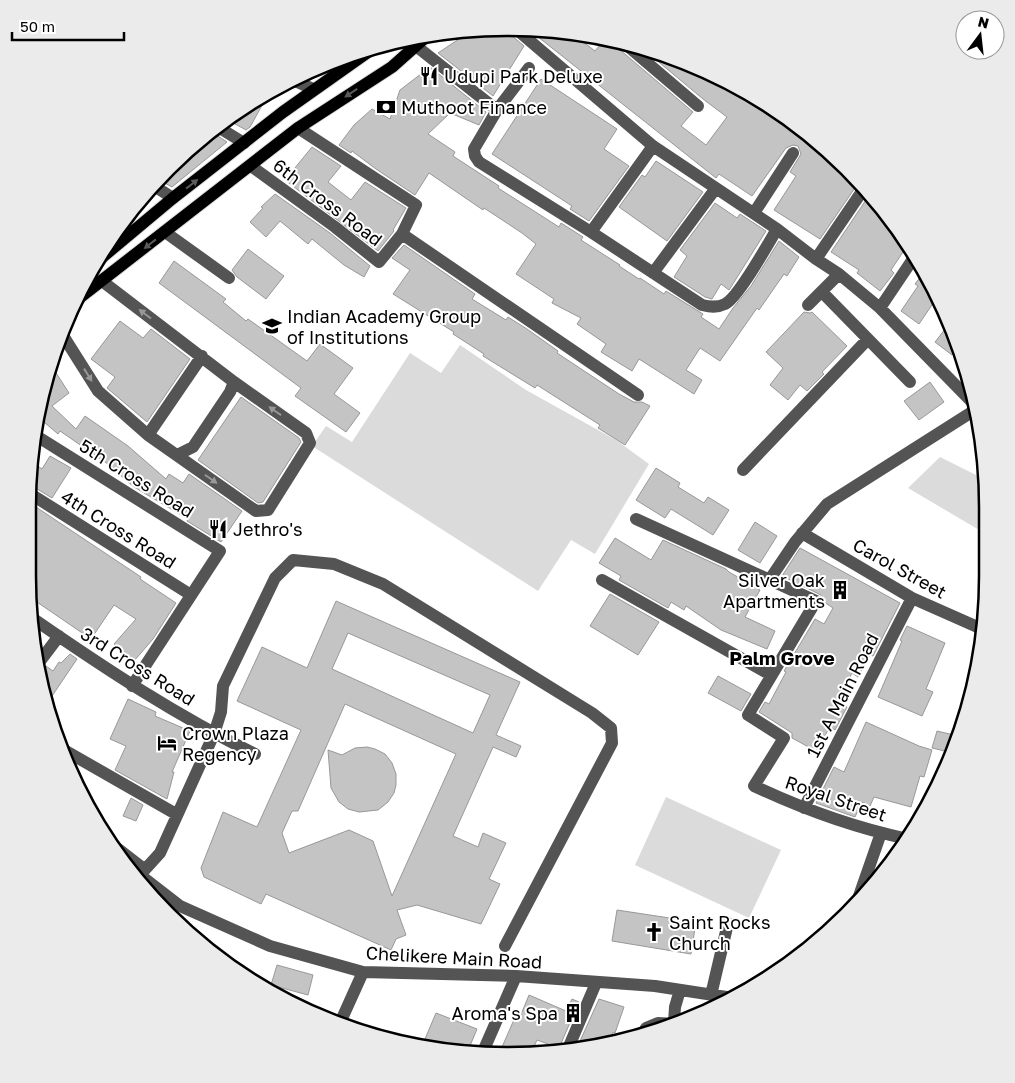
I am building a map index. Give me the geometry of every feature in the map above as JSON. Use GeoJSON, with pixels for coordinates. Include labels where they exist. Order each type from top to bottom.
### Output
{"type":"FeatureCollection","features":[{"type":"Feature","properties":{"kind":"main road"},"geometry":{"type":"LineString","coordinates":[[89,291],[298,128],[392,67],[416,46]]}},
{"type":"Feature","properties":{"kind":"main road"},"geometry":{"type":"LineString","coordinates":[[117,245],[244,142],[313,89],[352,62]]}},
{"type":"Feature","properties":{"kind":"street"},"geometry":{"type":"LineString","coordinates":[[525,37],[653,146],[777,229],[816,259],[840,274],[880,308],[965,395]]}},
{"type":"Feature","properties":{"kind":"street"},"geometry":{"type":"LineString","coordinates":[[416,46],[497,110]]}},
{"type":"Feature","properties":{"kind":"street"},"geometry":{"type":"LineString","coordinates":[[639,55],[698,106]]}},
{"type":"Feature","properties":{"kind":"street"},"geometry":{"type":"LineString","coordinates":[[529,68],[497,110],[474,149],[475,156],[479,162],[591,232],[702,305],[714,308],[727,303],[737,292],[777,229]]}},
{"type":"Feature","properties":{"kind":"street"},"geometry":{"type":"LineString","coordinates":[[302,84],[313,89]]}},
{"type":"Feature","properties":{"kind":"street"},"geometry":{"type":"LineString","coordinates":[[298,128],[416,205],[402,234],[638,395]]}},
{"type":"Feature","properties":{"kind":"street"},"geometry":{"type":"LineString","coordinates":[[225,131],[244,142]]}},
{"type":"Feature","properties":{"kind":"street"},"geometry":{"type":"LineString","coordinates":[[591,232],[653,146]]}},
{"type":"Feature","properties":{"kind":"street"},"geometry":{"type":"LineString","coordinates":[[754,214],[793,152]]}},
{"type":"Feature","properties":{"kind":"street","name":"6th Cross Road"},"geometry":{"type":"LineString","coordinates":[[251,166],[335,227],[379,262],[402,234]]}},
{"type":"Feature","properties":{"kind":"street"},"geometry":{"type":"LineString","coordinates":[[653,273],[716,188]]}},
{"type":"Feature","properties":{"kind":"street"},"geometry":{"type":"LineString","coordinates":[[160,190],[173,198]]}},
{"type":"Feature","properties":{"kind":"street"},"geometry":{"type":"LineString","coordinates":[[816,259],[860,195]]}},
{"type":"Feature","properties":{"kind":"street"},"geometry":{"type":"LineString","coordinates":[[165,232],[229,278]]}},
{"type":"Feature","properties":{"kind":"street"},"geometry":{"type":"LineString","coordinates":[[880,308],[910,263]]}},
{"type":"Feature","properties":{"kind":"street"},"geometry":{"type":"LineString","coordinates":[[808,306],[840,274]]}},
{"type":"Feature","properties":{"kind":"street"},"geometry":{"type":"LineString","coordinates":[[67,341],[98,391],[148,435],[256,511],[268,510],[310,443],[306,432],[234,382],[102,282]]}},
{"type":"Feature","properties":{"kind":"street"},"geometry":{"type":"LineString","coordinates":[[822,292],[910,382]]}},
{"type":"Feature","properties":{"kind":"street"},"geometry":{"type":"LineString","coordinates":[[743,470],[868,339]]}},
{"type":"Feature","properties":{"kind":"street"},"geometry":{"type":"LineString","coordinates":[[148,435],[202,356]]}},
{"type":"Feature","properties":{"kind":"street"},"geometry":{"type":"LineString","coordinates":[[177,455],[193,447],[230,392],[234,382]]}},
{"type":"Feature","properties":{"kind":"street"},"geometry":{"type":"LineString","coordinates":[[770,579],[802,533],[827,504],[969,414]]}},
{"type":"Feature","properties":{"kind":"street","name":"5th Cross Road"},"geometry":{"type":"LineString","coordinates":[[41,439],[220,551],[191,595]]}},
{"type":"Feature","properties":{"kind":"street","name":"4th Cross Road"},"geometry":{"type":"LineString","coordinates":[[36,498],[191,595]]}},
{"type":"Feature","properties":{"kind":"street"},"geometry":{"type":"LineString","coordinates":[[602,580],[771,676],[816,601],[636,519]]}},
{"type":"Feature","properties":{"kind":"street","name":"Carol Street"},"geometry":{"type":"LineString","coordinates":[[802,533],[912,598],[976,626]]}},
{"type":"Feature","properties":{"kind":"street"},"geometry":{"type":"LineString","coordinates":[[142,872],[160,852],[214,734],[220,712],[223,686],[275,578],[293,560],[334,564],[383,584],[592,713],[611,728],[612,743],[505,946]]}},
{"type":"Feature","properties":{"kind":"street"},"geometry":{"type":"LineString","coordinates":[[132,686],[191,595]]}},
{"type":"Feature","properties":{"kind":"street","name":"1st A Main Road"},"geometry":{"type":"LineString","coordinates":[[804,808],[912,598]]}},
{"type":"Feature","properties":{"kind":"street","name":"3rd Cross Road"},"geometry":{"type":"LineString","coordinates":[[39,622],[132,686],[214,734],[255,754]]}},
{"type":"Feature","properties":{"kind":"street"},"geometry":{"type":"LineString","coordinates":[[43,657],[59,636]]}},
{"type":"Feature","properties":{"kind":"street","name":"Royal Street"},"geometry":{"type":"LineString","coordinates":[[771,676],[748,715],[784,738],[754,786],[804,808],[881,834],[899,837]]}},
{"type":"Feature","properties":{"kind":"street"},"geometry":{"type":"LineString","coordinates":[[71,754],[176,814]]}},
{"type":"Feature","properties":{"kind":"street"},"geometry":{"type":"LineString","coordinates":[[863,885],[881,834]]}},
{"type":"Feature","properties":{"kind":"street","name":"Chelikere Main Road"},"geometry":{"type":"LineString","coordinates":[[150,882],[180,906],[261,942],[363,972],[516,976],[655,986],[720,996]]}},
{"type":"Feature","properties":{"kind":"street"},"geometry":{"type":"LineString","coordinates":[[711,995],[728,923]]}},
{"type":"Feature","properties":{"kind":"street"},"geometry":{"type":"LineString","coordinates":[[343,1017],[363,972]]}},
{"type":"Feature","properties":{"kind":"street"},"geometry":{"type":"LineString","coordinates":[[485,1046],[516,976]]}},
{"type":"Feature","properties":{"kind":"street"},"geometry":{"type":"LineString","coordinates":[[571,1043],[596,983]]}},
{"type":"Feature","properties":{"kind":"street"},"geometry":{"type":"LineString","coordinates":[[675,1016],[675,1007],[680,990]]}},
{"type":"Feature","properties":{"kind":"shaded area"},"geometry":{"type":"Polygon","coordinates":[[[460,345],[526,390],[616,440],[649,464],[595,554],[571,540],[538,591],[312,446],[326,426],[352,442],[410,353],[441,373],[460,345]]]}},
{"type":"Feature","properties":{"kind":"shaded area"},"geometry":{"type":"Polygon","coordinates":[[[940,457],[978,476],[979,530],[908,488],[940,457]]]}},
{"type":"Feature","properties":{"kind":"shaded area"},"geometry":{"type":"Polygon","coordinates":[[[666,797],[781,850],[749,918],[635,865],[666,797]]]}},
{"type":"Feature","properties":{"kind":"building"},"geometry":{"type":"Polygon","coordinates":[[[512,36],[524,46],[493,96],[438,53],[459,39],[477,37],[512,36]]]}},
{"type":"Feature","properties":{"kind":"building"},"geometry":{"type":"Polygon","coordinates":[[[538,37],[584,42],[595,51],[600,45],[620,50],[693,112],[681,126],[706,145],[727,117],[657,60],[716,85],[743,99],[794,134],[818,153],[854,189],[820,239],[774,210],[796,176],[790,172],[801,154],[798,146],[793,145],[786,148],[752,196],[719,174],[716,178],[538,37]]]}},
{"type":"Feature","properties":{"kind":"building"},"geometry":{"type":"Polygon","coordinates":[[[430,67],[486,112],[479,125],[450,113],[428,134],[455,152],[453,156],[499,186],[498,188],[559,227],[561,223],[583,237],[581,240],[619,266],[664,294],[666,291],[703,314],[701,317],[719,329],[751,286],[779,241],[799,257],[787,276],[784,274],[759,310],[757,308],[720,361],[700,348],[686,370],[702,380],[694,394],[639,359],[632,371],[601,352],[606,344],[577,324],[581,318],[552,303],[554,299],[516,274],[536,244],[522,233],[484,208],[483,210],[429,173],[415,195],[352,151],[351,153],[339,145],[354,125],[372,109],[390,119],[400,90],[430,67]]]}},
{"type":"Feature","properties":{"kind":"building"},"geometry":{"type":"Polygon","coordinates":[[[541,79],[617,129],[604,149],[629,166],[589,221],[570,209],[572,206],[492,154],[541,79]]]}},
{"type":"Feature","properties":{"kind":"building"},"geometry":{"type":"Polygon","coordinates":[[[262,106],[250,127],[246,130],[235,124],[262,106]]]}},
{"type":"Feature","properties":{"kind":"building"},"geometry":{"type":"Polygon","coordinates":[[[218,136],[227,142],[172,187],[165,183],[197,153],[218,136]]]}},
{"type":"Feature","properties":{"kind":"building"},"geometry":{"type":"Polygon","coordinates":[[[312,147],[341,166],[328,182],[351,200],[365,182],[406,208],[394,231],[378,251],[285,180],[312,147]]]}},
{"type":"Feature","properties":{"kind":"building"},"geometry":{"type":"Polygon","coordinates":[[[656,161],[703,192],[667,241],[619,207],[642,175],[645,177],[656,161]]]}},
{"type":"Feature","properties":{"kind":"building"},"geometry":{"type":"Polygon","coordinates":[[[275,194],[330,233],[370,266],[364,277],[344,265],[312,239],[308,244],[280,221],[266,237],[250,222],[263,208],[261,207],[275,194]]]}},
{"type":"Feature","properties":{"kind":"building"},"geometry":{"type":"Polygon","coordinates":[[[865,201],[903,252],[891,270],[894,273],[880,291],[857,273],[859,270],[831,252],[865,201]]]}},
{"type":"Feature","properties":{"kind":"building"},"geometry":{"type":"Polygon","coordinates":[[[715,203],[737,218],[740,214],[766,231],[729,290],[721,284],[712,299],[705,297],[674,277],[687,256],[680,250],[715,203]]]}},
{"type":"Feature","properties":{"kind":"building"},"geometry":{"type":"Polygon","coordinates":[[[404,245],[475,294],[472,299],[506,320],[508,317],[527,329],[558,351],[557,353],[619,394],[634,402],[642,402],[650,406],[625,445],[598,428],[600,425],[537,385],[535,388],[483,356],[484,354],[453,334],[454,332],[393,294],[410,270],[392,258],[404,245]]]}},
{"type":"Feature","properties":{"kind":"building"},"geometry":{"type":"Polygon","coordinates":[[[248,249],[284,276],[266,299],[237,277],[232,270],[248,249]]]}},
{"type":"Feature","properties":{"kind":"building"},"geometry":{"type":"Polygon","coordinates":[[[174,261],[226,299],[223,302],[246,321],[248,319],[307,361],[320,344],[353,368],[334,394],[360,413],[346,432],[295,396],[301,388],[159,283],[174,261]]]}},
{"type":"Feature","properties":{"kind":"building"},"geometry":{"type":"Polygon","coordinates":[[[919,278],[932,304],[919,324],[901,311],[918,286],[915,284],[919,278]]]}},
{"type":"Feature","properties":{"kind":"building"},"geometry":{"type":"Polygon","coordinates":[[[804,312],[812,312],[847,346],[807,391],[800,385],[788,400],[770,385],[783,368],[766,352],[804,312]]]}},
{"type":"Feature","properties":{"kind":"building"},"geometry":{"type":"Polygon","coordinates":[[[120,321],[143,338],[151,329],[190,359],[147,422],[107,388],[115,377],[91,359],[120,321]]]}},
{"type":"Feature","properties":{"kind":"building"},"geometry":{"type":"Polygon","coordinates":[[[944,330],[953,354],[952,355],[935,342],[944,330]]]}},
{"type":"Feature","properties":{"kind":"building"},"geometry":{"type":"Polygon","coordinates":[[[56,373],[69,393],[52,406],[76,429],[85,416],[128,446],[166,479],[169,474],[183,483],[189,474],[242,511],[221,542],[187,521],[188,519],[134,487],[120,475],[121,473],[60,431],[58,434],[44,422],[56,373]]]}},
{"type":"Feature","properties":{"kind":"building"},"geometry":{"type":"Polygon","coordinates":[[[930,382],[944,402],[919,420],[904,401],[930,382]]]}},
{"type":"Feature","properties":{"kind":"building"},"geometry":{"type":"Polygon","coordinates":[[[241,397],[299,438],[301,442],[263,502],[258,503],[198,460],[241,397]]]}},
{"type":"Feature","properties":{"kind":"building"},"geometry":{"type":"Polygon","coordinates":[[[50,456],[71,468],[52,498],[37,489],[38,466],[42,469],[50,456]]]}},
{"type":"Feature","properties":{"kind":"building"},"geometry":{"type":"Polygon","coordinates":[[[656,468],[680,483],[678,487],[704,503],[708,497],[729,510],[713,535],[671,509],[665,518],[636,500],[656,468]]]}},
{"type":"Feature","properties":{"kind":"building"},"geometry":{"type":"Polygon","coordinates":[[[36,507],[141,577],[140,579],[176,603],[153,639],[134,661],[114,644],[136,619],[114,605],[91,639],[37,602],[36,507]]]}},
{"type":"Feature","properties":{"kind":"building"},"geometry":{"type":"Polygon","coordinates":[[[755,522],[777,536],[760,563],[738,550],[755,522]]]}},
{"type":"Feature","properties":{"kind":"building"},"geometry":{"type":"Polygon","coordinates":[[[615,538],[651,560],[663,540],[726,569],[760,590],[745,617],[775,631],[767,649],[721,630],[686,606],[684,610],[671,602],[668,608],[619,580],[621,576],[599,563],[615,538]]]}},
{"type":"Feature","properties":{"kind":"building"},"geometry":{"type":"Polygon","coordinates":[[[800,548],[900,603],[873,656],[870,655],[858,677],[852,673],[837,702],[847,707],[835,730],[830,727],[816,751],[792,738],[792,733],[759,712],[765,702],[769,704],[786,672],[784,671],[815,619],[824,624],[833,608],[824,602],[823,597],[819,594],[782,576],[800,548]]]}},
{"type":"Feature","properties":{"kind":"building"},"geometry":{"type":"Polygon","coordinates":[[[610,594],[659,622],[638,655],[590,626],[610,594]]]}},
{"type":"Feature","properties":{"kind":"building"},"geometry":{"type":"Polygon","coordinates":[[[336,601],[520,682],[496,735],[521,746],[516,757],[493,747],[453,836],[478,847],[483,833],[506,843],[489,879],[500,884],[481,924],[417,905],[397,910],[406,935],[396,939],[391,950],[266,894],[261,904],[204,877],[201,868],[223,812],[257,827],[301,730],[237,701],[262,647],[307,668],[336,601]],[[348,633],[332,669],[473,733],[490,695],[348,633]],[[345,704],[298,811],[292,811],[282,833],[289,853],[349,830],[373,841],[392,896],[456,754],[345,704]]]}},
{"type":"Feature","properties":{"kind":"building"},"geometry":{"type":"Polygon","coordinates":[[[907,626],[945,643],[926,689],[933,692],[922,716],[878,697],[907,626]]]}},
{"type":"Feature","properties":{"kind":"building"},"geometry":{"type":"Polygon","coordinates":[[[70,654],[77,659],[52,696],[45,667],[53,671],[59,662],[61,663],[70,654]]]}},
{"type":"Feature","properties":{"kind":"building"},"geometry":{"type":"Polygon","coordinates":[[[718,676],[751,694],[741,711],[708,693],[718,676]]]}},
{"type":"Feature","properties":{"kind":"building"},"geometry":{"type":"Polygon","coordinates":[[[128,699],[156,712],[155,716],[190,731],[172,772],[174,772],[167,799],[115,770],[126,746],[110,739],[128,699]]]}},
{"type":"Feature","properties":{"kind":"building"},"geometry":{"type":"Polygon","coordinates":[[[866,722],[932,750],[924,777],[920,776],[911,807],[874,797],[870,806],[862,802],[855,817],[816,803],[834,767],[844,772],[866,722]]]}},
{"type":"Feature","properties":{"kind":"building"},"geometry":{"type":"Polygon","coordinates":[[[937,731],[951,734],[945,751],[932,748],[937,731]]]}},
{"type":"Feature","properties":{"kind":"building"},"geometry":{"type":"Polygon","coordinates":[[[367,747],[385,754],[392,763],[396,774],[396,785],[394,793],[388,802],[378,810],[359,812],[348,809],[339,802],[331,788],[328,750],[342,755],[355,748],[367,747]]]}},
{"type":"Feature","properties":{"kind":"building"},"geometry":{"type":"Polygon","coordinates":[[[131,798],[143,805],[136,821],[123,816],[131,798]]]}},
{"type":"Feature","properties":{"kind":"building","name":"Saint Rocks Church"},"geometry":{"type":"Polygon","coordinates":[[[617,910],[696,922],[691,954],[612,941],[617,910]]]}},
{"type":"Feature","properties":{"kind":"building"},"geometry":{"type":"Polygon","coordinates":[[[277,965],[313,975],[308,995],[271,984],[277,965]]]}},
{"type":"Feature","properties":{"kind":"building"},"geometry":{"type":"Polygon","coordinates":[[[529,995],[566,1011],[572,999],[579,1002],[561,1044],[550,1045],[537,1040],[534,1046],[502,1047],[516,1015],[520,1017],[529,995]]]}},
{"type":"Feature","properties":{"kind":"building"},"geometry":{"type":"Polygon","coordinates":[[[599,999],[624,1007],[615,1033],[580,1041],[599,999]]]}},
{"type":"Feature","properties":{"kind":"building"},"geometry":{"type":"Polygon","coordinates":[[[436,1013],[477,1029],[470,1045],[425,1039],[436,1013]]]}},
{"type":"Feature","properties":{"kind":"place","name":"Udupi Park Deluxe"},"geometry":{"type":"Point","coordinates":[429,76]}},
{"type":"Feature","properties":{"kind":"place","name":"Muthoot Finance"},"geometry":{"type":"Point","coordinates":[386,107]}},
{"type":"Feature","properties":{"kind":"place","name":"Indian Academy Group of Institutions"},"geometry":{"type":"Point","coordinates":[272,326]}},
{"type":"Feature","properties":{"kind":"place","name":"Jethro's"},"geometry":{"type":"Point","coordinates":[218,529]}},
{"type":"Feature","properties":{"kind":"place","name":"Silver Oak Apartments"},"geometry":{"type":"Point","coordinates":[840,590]}},
{"type":"Feature","properties":{"kind":"place","name":"Crown Plaza Regency"},"geometry":{"type":"Point","coordinates":[167,743]}},
{"type":"Feature","properties":{"kind":"place","name":"Saint Rocks Church"},"geometry":{"type":"Point","coordinates":[654,932]}},
{"type":"Feature","properties":{"kind":"place","name":"Aroma's Spa"},"geometry":{"type":"Point","coordinates":[573,1013]}},
{"type":"Feature","properties":{"kind":"district","name":"Palm Grove"},"geometry":{"type":"Point","coordinates":[782,657]}}]}
